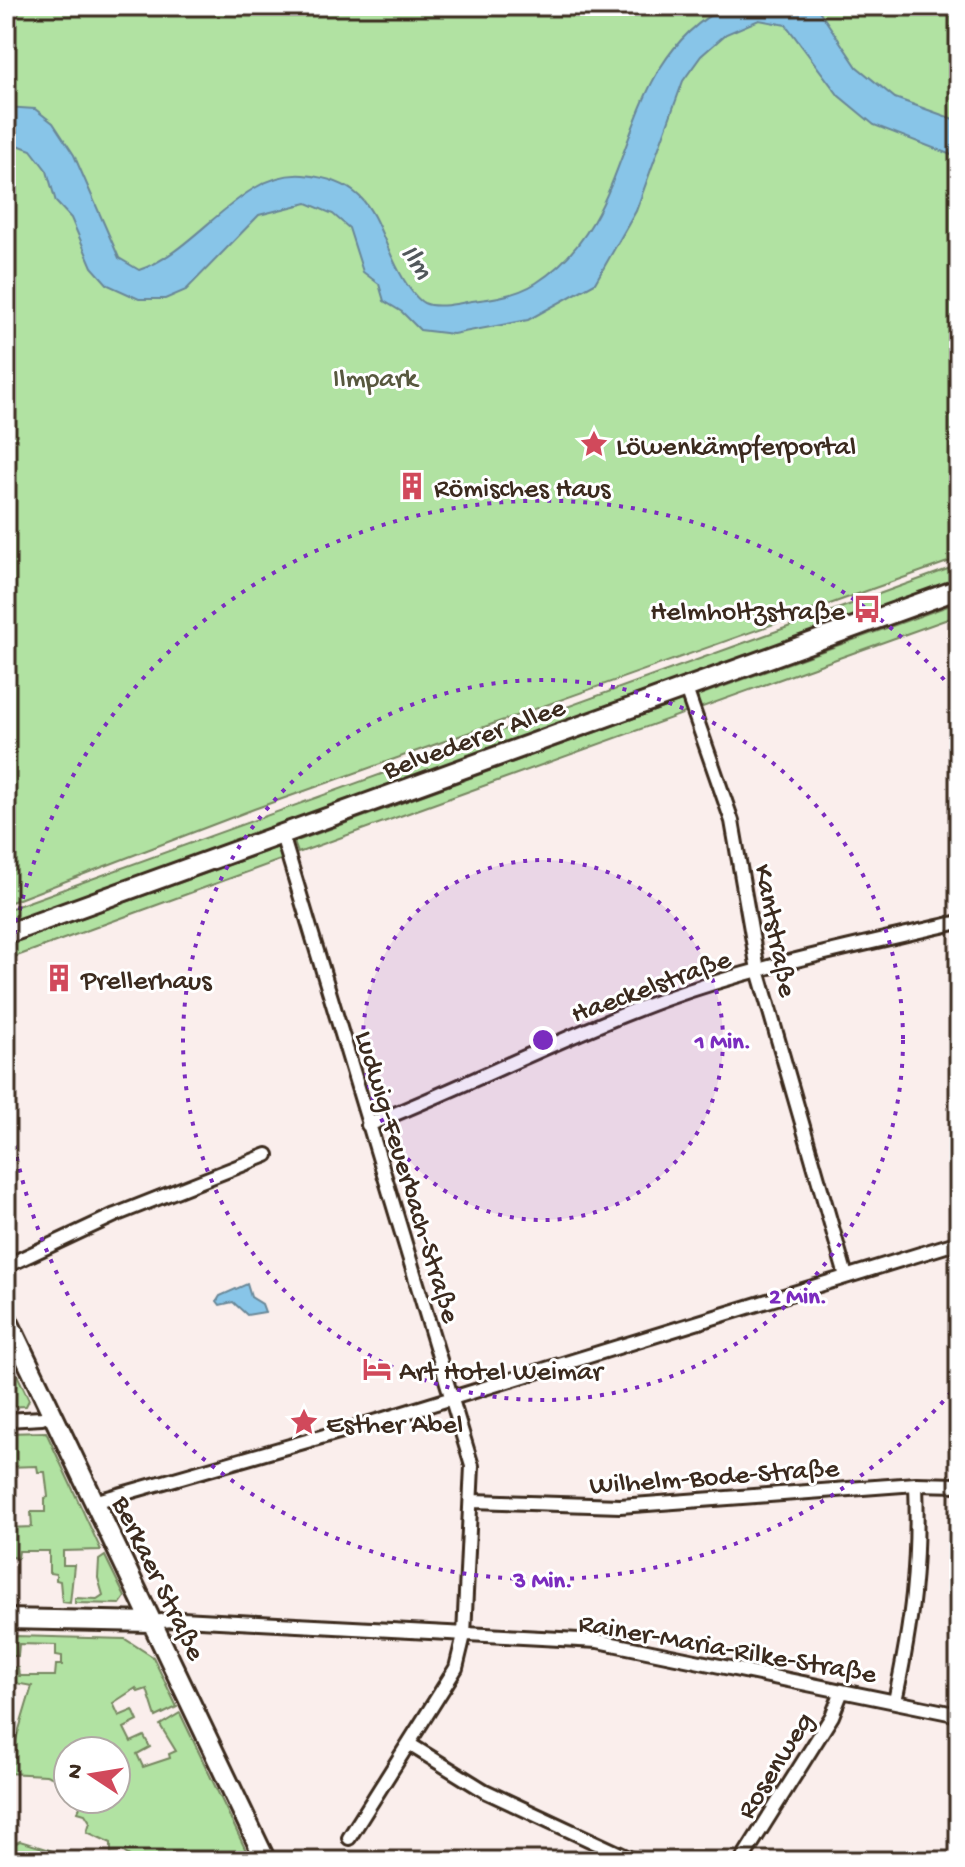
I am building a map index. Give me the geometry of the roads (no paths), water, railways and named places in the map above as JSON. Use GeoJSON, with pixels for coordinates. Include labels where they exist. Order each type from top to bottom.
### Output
{"type":"FeatureCollection","features":[{"type":"Feature","properties":{"kind":"street","name":"Belvederer Allee"},"geometry":{"type":"LineString","coordinates":[[6,934],[959,589]]}},
{"type":"Feature","properties":{"kind":"street","name":"Kantstraße"},"geometry":{"type":"LineString","coordinates":[[686,689],[732,821],[758,970],[846,1276]]}},
{"type":"Feature","properties":{"kind":"street","name":"Ludwig-Feuerbach-Straße"},"geometry":{"type":"LineString","coordinates":[[282,835],[472,1466],[473,1501],[464,1635],[456,1668],[349,1838]]}},
{"type":"Feature","properties":{"kind":"street","name":"Haeckelstraße"},"geometry":{"type":"LineString","coordinates":[[368,1125],[449,1094],[624,1015],[758,970],[959,922]]}},
{"type":"Feature","properties":{"kind":"street"},"geometry":{"type":"LineString","coordinates":[[6,1266],[115,1215],[267,1155]]}},
{"type":"Feature","properties":{"kind":"street"},"geometry":{"type":"LineString","coordinates":[[94,1502],[959,1242]]}},
{"type":"Feature","properties":{"kind":"street","name":"Berkaer Straße"},"geometry":{"type":"LineString","coordinates":[[6,1317],[266,1861]]}},
{"type":"Feature","properties":{"kind":"street"},"geometry":{"type":"LineString","coordinates":[[6,1420],[42,1418],[52,1413]]}},
{"type":"Feature","properties":{"kind":"street"},"geometry":{"type":"LineString","coordinates":[[895,1701],[913,1614],[918,1551],[916,1484]]}},
{"type":"Feature","properties":{"kind":"street","name":"Wilhelm-Bode-Straße"},"geometry":{"type":"LineString","coordinates":[[473,1501],[620,1506],[916,1484],[959,1485]]}},
{"type":"Feature","properties":{"kind":"street"},"geometry":{"type":"LineString","coordinates":[[6,1619],[152,1622]]}},
{"type":"Feature","properties":{"kind":"street","name":"Rainer-Maria-Rilke-Straße"},"geometry":{"type":"LineString","coordinates":[[152,1622],[182,1619],[598,1641],[959,1715]]}},
{"type":"Feature","properties":{"kind":"street","name":"Rosenweg"},"geometry":{"type":"LineString","coordinates":[[741,1861],[832,1716],[842,1691]]}},
{"type":"Feature","properties":{"kind":"street"},"geometry":{"type":"LineString","coordinates":[[409,1744],[485,1791],[635,1861]]}},
{"type":"Feature","properties":{"kind":"water"},"geometry":{"type":"Polygon","coordinates":[[[726,6],[816,6],[857,67],[895,98],[959,121],[959,158],[874,125],[839,96],[786,25],[759,20],[726,34],[701,56],[683,81],[636,211],[595,283],[528,320],[453,334],[420,330],[402,312],[384,301],[379,284],[363,272],[349,228],[333,214],[307,203],[259,215],[186,290],[165,299],[139,299],[108,285],[92,267],[71,218],[56,202],[47,171],[31,150],[15,144],[6,153],[6,107],[35,109],[53,123],[74,155],[119,258],[139,270],[160,261],[180,247],[239,198],[260,185],[281,177],[303,175],[328,179],[360,197],[378,225],[404,280],[421,301],[441,306],[497,298],[536,283],[570,254],[595,219],[643,102],[662,65],[689,32],[726,6]]]}},
{"type":"Feature","properties":{"kind":"water"},"geometry":{"type":"Polygon","coordinates":[[[247,1284],[251,1297],[262,1304],[265,1312],[247,1315],[233,1302],[220,1305],[217,1301],[220,1296],[247,1284]]]}},
{"type":"Feature","properties":{"kind":"place","name":"Löwenkämpferportal"},"geometry":{"type":"Point","coordinates":[594,444]}},
{"type":"Feature","properties":{"kind":"place","name":"Römisches Haus"},"geometry":{"type":"Point","coordinates":[412,486]}},
{"type":"Feature","properties":{"kind":"place","name":"Helmholtzstraße"},"geometry":{"type":"Point","coordinates":[867,609]}},
{"type":"Feature","properties":{"kind":"place","name":"Prellerhaus"},"geometry":{"type":"Point","coordinates":[59,978]}},
{"type":"Feature","properties":{"kind":"place","name":"Art Hotel Weimar"},"geometry":{"type":"Point","coordinates":[377,1369]}},
{"type":"Feature","properties":{"kind":"place","name":"Esther Abel"},"geometry":{"type":"Point","coordinates":[304,1422]}},
{"type":"Feature","properties":{"kind":"water label","name":"Ilm"},"geometry":{"type":"Point","coordinates":[419,260]}},
{"type":"Feature","properties":{"kind":"park label","name":"Ilmpark"},"geometry":{"type":"Point","coordinates":[375,376]}}]}
